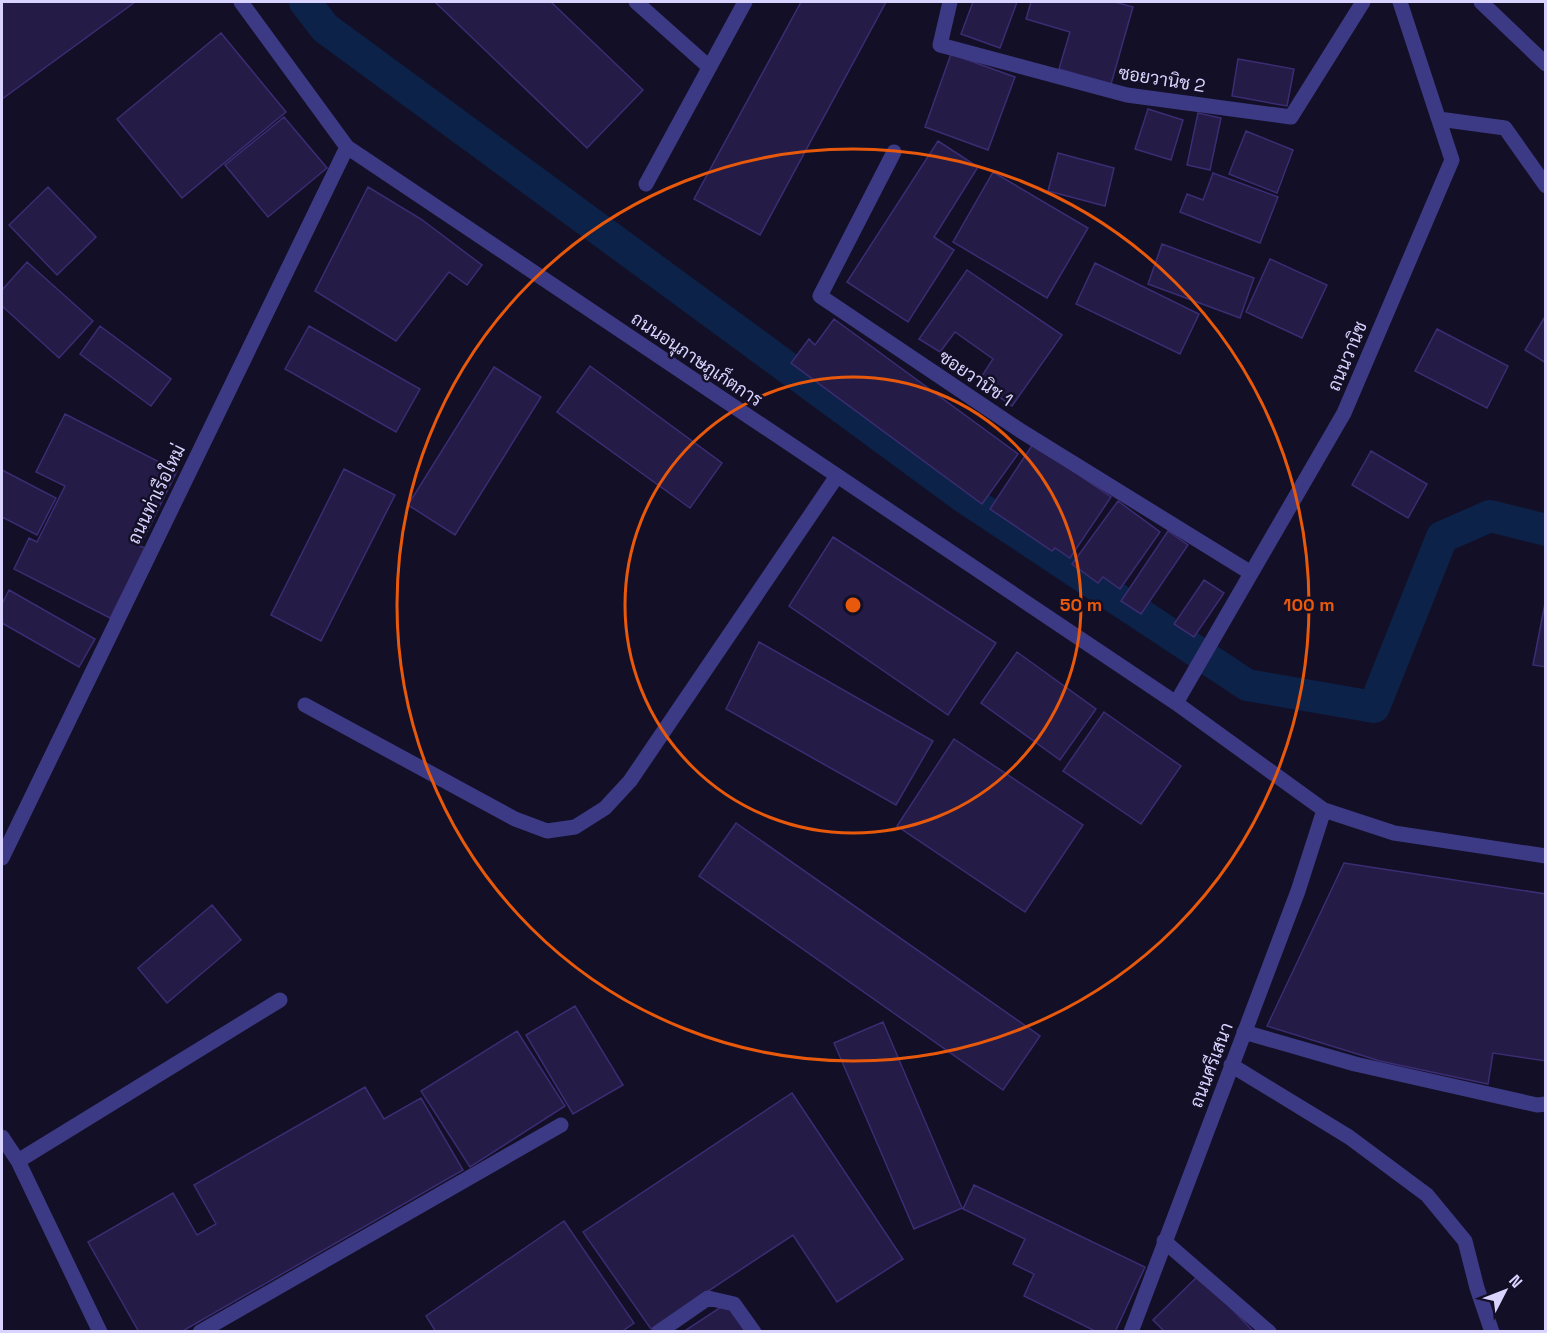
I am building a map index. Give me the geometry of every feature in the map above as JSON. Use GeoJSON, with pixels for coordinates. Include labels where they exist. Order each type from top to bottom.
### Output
{"type":"FeatureCollection","features":[{"type":"Feature","properties":{"kind":"street","name":"ถนนอนุภาษภูเก็ตการ"},"geometry":{"type":"LineString","coordinates":[[241,2],[346,147],[1176,703],[1324,810],[1394,833],[1545,856]]}},
{"type":"Feature","properties":{"kind":"street"},"geometry":{"type":"LineString","coordinates":[[636,2],[709,67]]}},
{"type":"Feature","properties":{"kind":"street"},"geometry":{"type":"LineString","coordinates":[[646,184],[745,2]]}},
{"type":"Feature","properties":{"kind":"street","name":"ซอยวานิช 2"},"geometry":{"type":"LineString","coordinates":[[950,2],[940,45],[1127,95],[1291,117],[1363,2]]}},
{"type":"Feature","properties":{"kind":"street","name":"ถนนวานิช"},"geometry":{"type":"LineString","coordinates":[[1176,703],[1344,413],[1452,160],[1400,2]]}},
{"type":"Feature","properties":{"kind":"street"},"geometry":{"type":"LineString","coordinates":[[1480,2],[1545,64]]}},
{"type":"Feature","properties":{"kind":"street"},"geometry":{"type":"LineString","coordinates":[[1438,119],[1505,128],[1545,186]]}},
{"type":"Feature","properties":{"kind":"street","name":"ถนนท่าเรือใหม่"},"geometry":{"type":"LineString","coordinates":[[2,858],[346,147]]}},
{"type":"Feature","properties":{"kind":"street","name":"ซอยวานิช 1"},"geometry":{"type":"LineString","coordinates":[[894,152],[820,296],[1021,431],[1251,573]]}},
{"type":"Feature","properties":{"kind":"street"},"geometry":{"type":"LineString","coordinates":[[305,705],[515,819],[547,831],[575,827],[605,808],[630,781],[837,476]]}},
{"type":"Feature","properties":{"kind":"street","name":"ถนนศรีเสนา"},"geometry":{"type":"LineString","coordinates":[[1131,1332],[1298,891],[1324,810]]}},
{"type":"Feature","properties":{"kind":"street"},"geometry":{"type":"LineString","coordinates":[[18,1161],[280,1000]]}},
{"type":"Feature","properties":{"kind":"street"},"geometry":{"type":"LineString","coordinates":[[1244,1032],[1355,1064],[1537,1105],[1545,1104]]}},
{"type":"Feature","properties":{"kind":"street"},"geometry":{"type":"LineString","coordinates":[[1231,1065],[1349,1137],[1427,1195],[1464,1241],[1491,1332]]}},
{"type":"Feature","properties":{"kind":"street"},"geometry":{"type":"LineString","coordinates":[[200,1332],[561,1125]]}},
{"type":"Feature","properties":{"kind":"street"},"geometry":{"type":"LineString","coordinates":[[2,1137],[18,1161],[100,1332]]}},
{"type":"Feature","properties":{"kind":"street"},"geometry":{"type":"LineString","coordinates":[[1164,1241],[1269,1332]]}},
{"type":"Feature","properties":{"kind":"street"},"geometry":{"type":"LineString","coordinates":[[659,1332],[708,1298],[734,1304],[754,1332]]}},
{"type":"Feature","properties":{"kind":"building"},"geometry":{"type":"Polygon","coordinates":[[[2,2],[135,2],[2,99],[2,2]]]}},
{"type":"Feature","properties":{"kind":"building"},"geometry":{"type":"Polygon","coordinates":[[[435,2],[551,2],[643,90],[587,148],[435,2]]]}},
{"type":"Feature","properties":{"kind":"building"},"geometry":{"type":"Polygon","coordinates":[[[801,2],[886,2],[760,235],[694,199],[801,2]]]}},
{"type":"Feature","properties":{"kind":"building"},"geometry":{"type":"Polygon","coordinates":[[[973,2],[1017,2],[1000,48],[961,34],[973,2]]]}},
{"type":"Feature","properties":{"kind":"building"},"geometry":{"type":"Polygon","coordinates":[[[1031,2],[1115,2],[1133,7],[1111,84],[1059,69],[1070,32],[1026,19],[1031,2]]]}},
{"type":"Feature","properties":{"kind":"building"},"geometry":{"type":"Polygon","coordinates":[[[221,33],[286,112],[182,198],[117,119],[221,33]]]}},
{"type":"Feature","properties":{"kind":"building"},"geometry":{"type":"Polygon","coordinates":[[[951,54],[1015,77],[988,150],[925,127],[951,54]]]}},
{"type":"Feature","properties":{"kind":"building"},"geometry":{"type":"Polygon","coordinates":[[[1238,59],[1294,69],[1287,106],[1232,96],[1238,59]]]}},
{"type":"Feature","properties":{"kind":"building"},"geometry":{"type":"Polygon","coordinates":[[[1148,109],[1183,120],[1171,160],[1135,149],[1148,109]]]}},
{"type":"Feature","properties":{"kind":"building"},"geometry":{"type":"Polygon","coordinates":[[[1198,113],[1221,118],[1210,170],[1187,165],[1198,113]]]}},
{"type":"Feature","properties":{"kind":"building"},"geometry":{"type":"Polygon","coordinates":[[[284,117],[327,168],[268,217],[225,165],[284,117]]]}},
{"type":"Feature","properties":{"kind":"building"},"geometry":{"type":"Polygon","coordinates":[[[1246,131],[1293,150],[1277,193],[1229,174],[1246,131]]]}},
{"type":"Feature","properties":{"kind":"building"},"geometry":{"type":"Polygon","coordinates":[[[938,141],[978,167],[934,237],[954,250],[908,322],[847,282],[938,141]]]}},
{"type":"Feature","properties":{"kind":"building"},"geometry":{"type":"Polygon","coordinates":[[[1058,153],[1114,168],[1105,206],[1048,191],[1058,153]]]}},
{"type":"Feature","properties":{"kind":"building"},"geometry":{"type":"Polygon","coordinates":[[[993,172],[1088,228],[1047,298],[953,242],[993,172]]]}},
{"type":"Feature","properties":{"kind":"building"},"geometry":{"type":"Polygon","coordinates":[[[1213,173],[1278,197],[1260,243],[1180,212],[1187,194],[1203,200],[1213,173]]]}},
{"type":"Feature","properties":{"kind":"building"},"geometry":{"type":"Polygon","coordinates":[[[48,187],[96,237],[57,275],[9,225],[48,187]]]}},
{"type":"Feature","properties":{"kind":"building"},"geometry":{"type":"Polygon","coordinates":[[[368,187],[421,219],[482,265],[467,285],[449,272],[396,341],[315,291],[368,187]]]}},
{"type":"Feature","properties":{"kind":"building"},"geometry":{"type":"Polygon","coordinates":[[[1162,244],[1254,278],[1240,318],[1148,284],[1162,244]]]}},
{"type":"Feature","properties":{"kind":"building"},"geometry":{"type":"Polygon","coordinates":[[[1270,259],[1327,285],[1302,338],[1246,312],[1270,259]]]}},
{"type":"Feature","properties":{"kind":"building"},"geometry":{"type":"Polygon","coordinates":[[[27,262],[93,321],[59,358],[2,306],[2,290],[27,262]]]}},
{"type":"Feature","properties":{"kind":"building"},"geometry":{"type":"Polygon","coordinates":[[[1095,263],[1199,314],[1180,354],[1076,304],[1095,263]]]}},
{"type":"Feature","properties":{"kind":"building"},"geometry":{"type":"Polygon","coordinates":[[[967,270],[1062,335],[1012,406],[978,382],[993,359],[955,332],[940,352],[919,339],[967,270]]]}},
{"type":"Feature","properties":{"kind":"building"},"geometry":{"type":"Polygon","coordinates":[[[1546,315],[1546,363],[1525,350],[1546,315]]]}},
{"type":"Feature","properties":{"kind":"building"},"geometry":{"type":"Polygon","coordinates":[[[834,319],[1018,454],[982,504],[791,363],[809,339],[815,345],[834,319]]]}},
{"type":"Feature","properties":{"kind":"building"},"geometry":{"type":"Polygon","coordinates":[[[100,326],[171,379],[151,406],[80,354],[100,326]]]}},
{"type":"Feature","properties":{"kind":"building"},"geometry":{"type":"Polygon","coordinates":[[[309,326],[420,389],[396,432],[285,369],[309,326]]]}},
{"type":"Feature","properties":{"kind":"building"},"geometry":{"type":"Polygon","coordinates":[[[1437,329],[1508,366],[1487,408],[1415,371],[1437,329]]]}},
{"type":"Feature","properties":{"kind":"building"},"geometry":{"type":"Polygon","coordinates":[[[590,366],[722,463],[690,508],[557,412],[590,366]]]}},
{"type":"Feature","properties":{"kind":"building"},"geometry":{"type":"Polygon","coordinates":[[[494,367],[541,397],[455,535],[408,505],[494,367]]]}},
{"type":"Feature","properties":{"kind":"building"},"geometry":{"type":"Polygon","coordinates":[[[65,414],[177,471],[140,546],[145,548],[110,618],[14,569],[29,538],[37,542],[65,486],[36,472],[65,414]]]}},
{"type":"Feature","properties":{"kind":"building"},"geometry":{"type":"Polygon","coordinates":[[[1033,444],[1111,497],[1070,558],[1055,548],[1052,551],[990,509],[1033,444]]]}},
{"type":"Feature","properties":{"kind":"building"},"geometry":{"type":"Polygon","coordinates":[[[1371,451],[1427,484],[1408,518],[1352,485],[1371,451]]]}},
{"type":"Feature","properties":{"kind":"building"},"geometry":{"type":"Polygon","coordinates":[[[344,469],[395,495],[321,641],[271,615],[344,469]]]}},
{"type":"Feature","properties":{"kind":"building"},"geometry":{"type":"Polygon","coordinates":[[[2,470],[56,498],[37,535],[2,517],[2,470]]]}},
{"type":"Feature","properties":{"kind":"building"},"geometry":{"type":"Polygon","coordinates":[[[1118,501],[1160,532],[1120,589],[1103,577],[1098,583],[1072,564],[1118,501]]]}},
{"type":"Feature","properties":{"kind":"building"},"geometry":{"type":"Polygon","coordinates":[[[1168,531],[1188,545],[1141,614],[1121,601],[1168,531]]]}},
{"type":"Feature","properties":{"kind":"building"},"geometry":{"type":"Polygon","coordinates":[[[833,537],[996,643],[948,715],[789,606],[833,537]]]}},
{"type":"Feature","properties":{"kind":"building"},"geometry":{"type":"Polygon","coordinates":[[[1204,580],[1224,593],[1194,637],[1174,624],[1204,580]]]}},
{"type":"Feature","properties":{"kind":"building"},"geometry":{"type":"Polygon","coordinates":[[[9,590],[95,639],[79,667],[2,623],[2,604],[9,590]]]}},
{"type":"Feature","properties":{"kind":"building"},"geometry":{"type":"Polygon","coordinates":[[[1546,598],[1546,667],[1533,665],[1546,598]]]}},
{"type":"Feature","properties":{"kind":"building"},"geometry":{"type":"Polygon","coordinates":[[[759,642],[933,741],[896,805],[726,709],[759,642]]]}},
{"type":"Feature","properties":{"kind":"building"},"geometry":{"type":"Polygon","coordinates":[[[1017,652],[1096,709],[1060,760],[981,703],[1017,652]]]}},
{"type":"Feature","properties":{"kind":"building"},"geometry":{"type":"Polygon","coordinates":[[[1104,712],[1181,766],[1141,824],[1063,771],[1104,712]]]}},
{"type":"Feature","properties":{"kind":"building"},"geometry":{"type":"Polygon","coordinates":[[[954,739],[1083,825],[1025,912],[897,826],[954,739]]]}},
{"type":"Feature","properties":{"kind":"building"},"geometry":{"type":"Polygon","coordinates":[[[736,823],[1040,1036],[1003,1090],[699,876],[736,823]]]}},
{"type":"Feature","properties":{"kind":"building"},"geometry":{"type":"Polygon","coordinates":[[[1344,863],[1546,894],[1546,1061],[1493,1053],[1488,1084],[1380,1061],[1267,1026],[1344,863]]]}},
{"type":"Feature","properties":{"kind":"building"},"geometry":{"type":"Polygon","coordinates":[[[212,905],[241,940],[167,1003],[138,968],[212,905]]]}},
{"type":"Feature","properties":{"kind":"building"},"geometry":{"type":"Polygon","coordinates":[[[575,1006],[623,1085],[573,1114],[526,1035],[575,1006]]]}},
{"type":"Feature","properties":{"kind":"building"},"geometry":{"type":"Polygon","coordinates":[[[883,1022],[962,1208],[914,1229],[834,1043],[883,1022]]]}},
{"type":"Feature","properties":{"kind":"building"},"geometry":{"type":"Polygon","coordinates":[[[517,1031],[565,1106],[470,1167],[421,1091],[517,1031]]]}},
{"type":"Feature","properties":{"kind":"building"},"geometry":{"type":"Polygon","coordinates":[[[365,1087],[384,1119],[421,1098],[463,1170],[181,1332],[139,1332],[88,1242],[173,1193],[197,1235],[216,1224],[194,1185],[365,1087]]]}},
{"type":"Feature","properties":{"kind":"building"},"geometry":{"type":"Polygon","coordinates":[[[792,1093],[903,1259],[837,1302],[793,1235],[651,1329],[583,1232],[792,1093]]]}},
{"type":"Feature","properties":{"kind":"building"},"geometry":{"type":"Polygon","coordinates":[[[974,1185],[1145,1267],[1115,1332],[1097,1332],[1024,1296],[1034,1274],[1013,1264],[1025,1239],[963,1209],[974,1185]]]}},
{"type":"Feature","properties":{"kind":"building"},"geometry":{"type":"Polygon","coordinates":[[[564,1221],[634,1323],[621,1332],[436,1332],[426,1316],[564,1221]]]}},
{"type":"Feature","properties":{"kind":"building"},"geometry":{"type":"Polygon","coordinates":[[[1199,1275],[1254,1332],[1165,1332],[1153,1320],[1199,1275]]]}},
{"type":"Feature","properties":{"kind":"building"},"geometry":{"type":"Polygon","coordinates":[[[727,1303],[746,1332],[683,1332],[727,1303]]]}},
{"type":"Feature","properties":{"kind":"waterway"},"geometry":{"type":"LineString","coordinates":[[305,2],[325,28],[965,498],[1247,685],[1374,707],[1442,537],[1490,516],[1546,530]]}}]}
